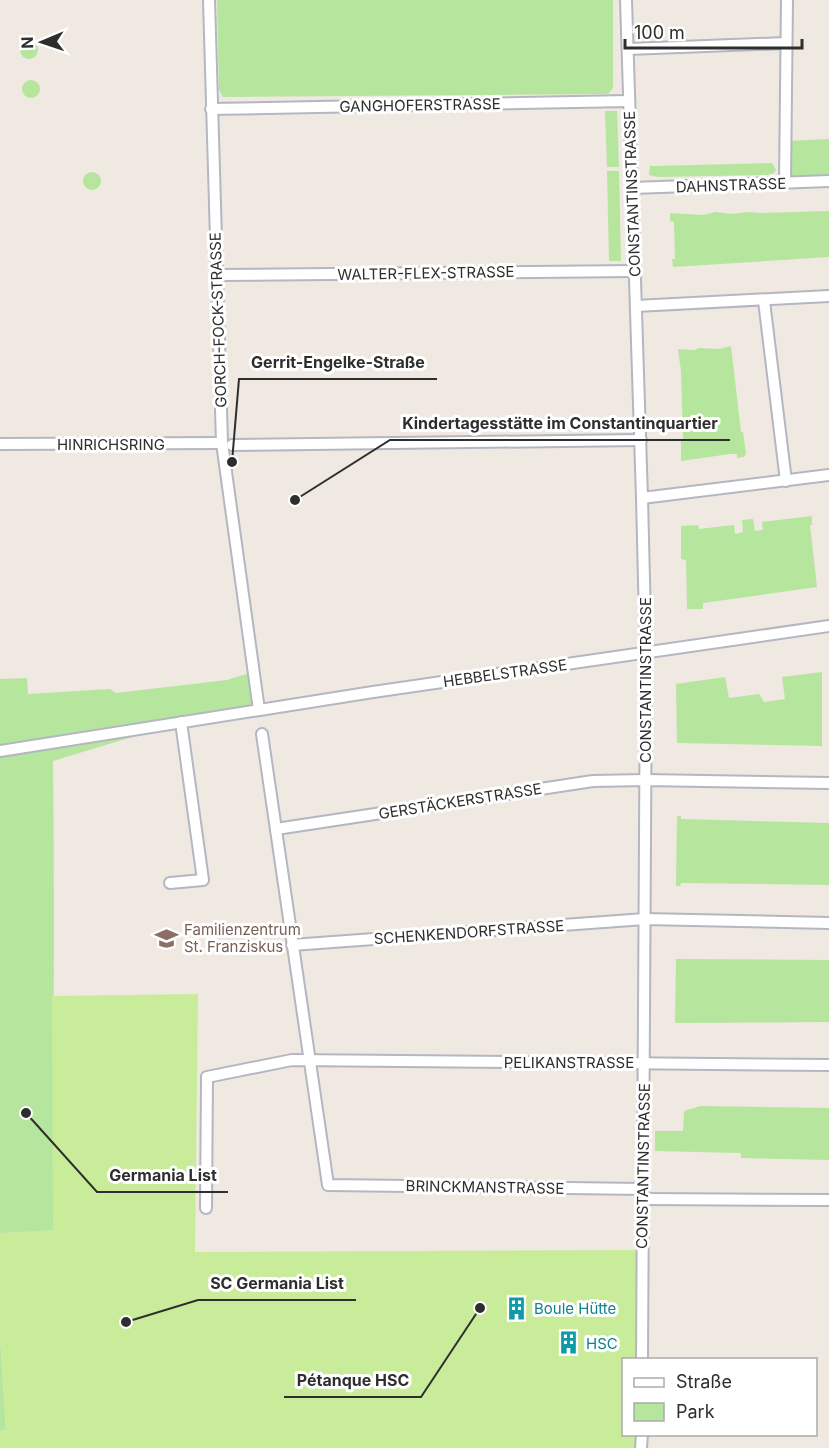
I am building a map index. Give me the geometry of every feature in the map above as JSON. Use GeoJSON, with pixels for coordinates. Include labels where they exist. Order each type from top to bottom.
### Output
{"type":"FeatureCollection","features":[{"type":"Feature","properties":{"kind":"street","name":"GORCH-FOCK-STRASSE"},"geometry":{"type":"LineString","coordinates":[[209,0],[217,275],[227,444],[259,710]]}},
{"type":"Feature","properties":{"kind":"street","name":"CONSTANTINSTRASSE"},"geometry":{"type":"LineString","coordinates":[[626,0],[645,653],[642,1358]]}},
{"type":"Feature","properties":{"kind":"street"},"geometry":{"type":"LineString","coordinates":[[785,182],[787,0]]}},
{"type":"Feature","properties":{"kind":"street"},"geometry":{"type":"LineString","coordinates":[[628,49],[786,43]]}},
{"type":"Feature","properties":{"kind":"street","name":"GANGHOFERSTRASSE"},"geometry":{"type":"LineString","coordinates":[[211,109],[630,102]]}},
{"type":"Feature","properties":{"kind":"street","name":"DAHNSTRASSE"},"geometry":{"type":"LineString","coordinates":[[632,188],[829,181]]}},
{"type":"Feature","properties":{"kind":"street","name":"WALTER-FLEX-STRASSE"},"geometry":{"type":"LineString","coordinates":[[217,275],[635,271]]}},
{"type":"Feature","properties":{"kind":"street"},"geometry":{"type":"LineString","coordinates":[[636,306],[829,296]]}},
{"type":"Feature","properties":{"kind":"street"},"geometry":{"type":"LineString","coordinates":[[764,301],[786,481]]}},
{"type":"Feature","properties":{"kind":"street","name":"HINRICHSRING"},"geometry":{"type":"LineString","coordinates":[[0,444],[640,440]]}},
{"type":"Feature","properties":{"kind":"street"},"geometry":{"type":"LineString","coordinates":[[642,498],[829,475]]}},
{"type":"Feature","properties":{"kind":"street","name":"HEBBELSTRASSE"},"geometry":{"type":"LineString","coordinates":[[0,751],[259,710],[829,626]]}},
{"type":"Feature","properties":{"kind":"street"},"geometry":{"type":"LineString","coordinates":[[170,883],[203,880],[181,722]]}},
{"type":"Feature","properties":{"kind":"street"},"geometry":{"type":"LineString","coordinates":[[262,734],[310,1060]]}},
{"type":"Feature","properties":{"kind":"street","name":"GERSTÄCKERSTRASSE"},"geometry":{"type":"LineString","coordinates":[[276,829],[593,782],[645,780],[829,783]]}},
{"type":"Feature","properties":{"kind":"street","name":"SCHENKENDORFSTRASSE"},"geometry":{"type":"LineString","coordinates":[[292,945],[645,919],[829,923]]}},
{"type":"Feature","properties":{"kind":"street","name":"PELIKANSTRASSE"},"geometry":{"type":"LineString","coordinates":[[206,1208],[207,1077],[292,1060],[829,1065]]}},
{"type":"Feature","properties":{"kind":"street","name":"BRINCKMANSTRASSE"},"geometry":{"type":"LineString","coordinates":[[310,1060],[328,1185],[829,1200]]}},
{"type":"Feature","properties":{"kind":"green space"},"geometry":{"type":"Polygon","coordinates":[[[217,0],[613,0],[613,88],[608,94],[223,97],[219,90],[217,0]]]}},
{"type":"Feature","properties":{"kind":"green space"},"geometry":{"type":"Polygon","coordinates":[[[25,41],[33,41],[38,46],[36,57],[25,59],[20,54],[20,46],[25,41]]]}},
{"type":"Feature","properties":{"kind":"green space"},"geometry":{"type":"Polygon","coordinates":[[[27,80],[35,80],[40,85],[38,96],[27,98],[22,93],[22,85],[27,80]]]}},
{"type":"Feature","properties":{"kind":"green space"},"geometry":{"type":"Polygon","coordinates":[[[605,111],[617,111],[619,167],[607,167],[605,111]]]}},
{"type":"Feature","properties":{"kind":"green space"},"geometry":{"type":"Polygon","coordinates":[[[829,139],[829,181],[785,182],[786,141],[829,139]]]}},
{"type":"Feature","properties":{"kind":"green space"},"geometry":{"type":"Polygon","coordinates":[[[772,163],[776,170],[768,175],[657,177],[649,175],[650,166],[772,163]]]}},
{"type":"Feature","properties":{"kind":"green space"},"geometry":{"type":"Polygon","coordinates":[[[607,171],[619,171],[621,261],[609,261],[607,171]]]}},
{"type":"Feature","properties":{"kind":"green space"},"geometry":{"type":"Polygon","coordinates":[[[92,172],[98,175],[101,181],[98,187],[92,190],[86,187],[83,181],[86,175],[92,172]]]}},
{"type":"Feature","properties":{"kind":"green space"},"geometry":{"type":"Polygon","coordinates":[[[829,211],[829,257],[673,267],[672,259],[675,259],[674,222],[670,221],[670,213],[703,215],[716,212],[731,214],[829,211]]]}},
{"type":"Feature","properties":{"kind":"green space"},"geometry":{"type":"Polygon","coordinates":[[[731,346],[741,432],[743,432],[746,453],[744,457],[737,458],[737,454],[730,454],[681,461],[681,439],[683,439],[678,349],[719,349],[731,346]]]}},
{"type":"Feature","properties":{"kind":"green space"},"geometry":{"type":"Polygon","coordinates":[[[812,516],[812,525],[810,525],[817,587],[703,603],[703,609],[687,609],[686,560],[681,559],[681,526],[698,525],[699,529],[734,525],[735,534],[743,532],[742,520],[753,519],[755,531],[763,530],[762,522],[812,516]]]}},
{"type":"Feature","properties":{"kind":"green space"},"geometry":{"type":"Polygon","coordinates":[[[253,672],[259,710],[181,722],[53,761],[53,1231],[0,1233],[0,679],[27,678],[28,694],[110,689],[116,693],[227,680],[253,672]]]}},
{"type":"Feature","properties":{"kind":"green space"},"geometry":{"type":"Polygon","coordinates":[[[822,672],[822,746],[677,743],[676,684],[725,677],[729,698],[759,694],[764,702],[785,699],[782,677],[822,672]]]}},
{"type":"Feature","properties":{"kind":"green space"},"geometry":{"type":"Polygon","coordinates":[[[677,816],[681,816],[681,819],[829,823],[829,885],[681,883],[680,886],[676,886],[677,816]]]}},
{"type":"Feature","properties":{"kind":"green space"},"geometry":{"type":"Polygon","coordinates":[[[676,959],[829,960],[829,1022],[675,1023],[676,959]]]}},
{"type":"Feature","properties":{"kind":"green space"},"geometry":{"type":"Polygon","coordinates":[[[198,994],[195,1252],[642,1250],[642,1358],[622,1358],[622,1436],[641,1436],[641,1448],[0,1448],[0,1431],[6,1430],[0,1336],[0,1233],[53,1230],[52,996],[198,994]]]}},
{"type":"Feature","properties":{"kind":"green space"},"geometry":{"type":"Polygon","coordinates":[[[700,1106],[829,1108],[829,1160],[741,1158],[741,1153],[655,1151],[655,1131],[683,1131],[684,1111],[700,1106]]]}},
{"type":"Feature","properties":{"kind":"green space"},"geometry":{"type":"Polygon","coordinates":[[[0,1336],[6,1430],[0,1431],[0,1336]]]}},
{"type":"Feature","properties":{"kind":"place","name":"Gerrit-Engelke-Straße"},"geometry":{"type":"Point","coordinates":[232,462]}},
{"type":"Feature","properties":{"kind":"place","name":"Kindertagesstätte im Constantinquartier"},"geometry":{"type":"Point","coordinates":[295,500]}},
{"type":"Feature","properties":{"kind":"place","name":"Familienzentrum St. Franziskus"},"geometry":{"type":"Point","coordinates":[166,938]}},
{"type":"Feature","properties":{"kind":"place","name":"Germania List"},"geometry":{"type":"Point","coordinates":[26,1113]}},
{"type":"Feature","properties":{"kind":"place","name":"Pétanque HSC"},"geometry":{"type":"Point","coordinates":[480,1308]}},
{"type":"Feature","properties":{"kind":"place","name":"Boule Hütte"},"geometry":{"type":"Point","coordinates":[516,1308]}},
{"type":"Feature","properties":{"kind":"place","name":"SC Germania List"},"geometry":{"type":"Point","coordinates":[126,1322]}},
{"type":"Feature","properties":{"kind":"place","name":"HSC"},"geometry":{"type":"Point","coordinates":[568,1343]}}]}
